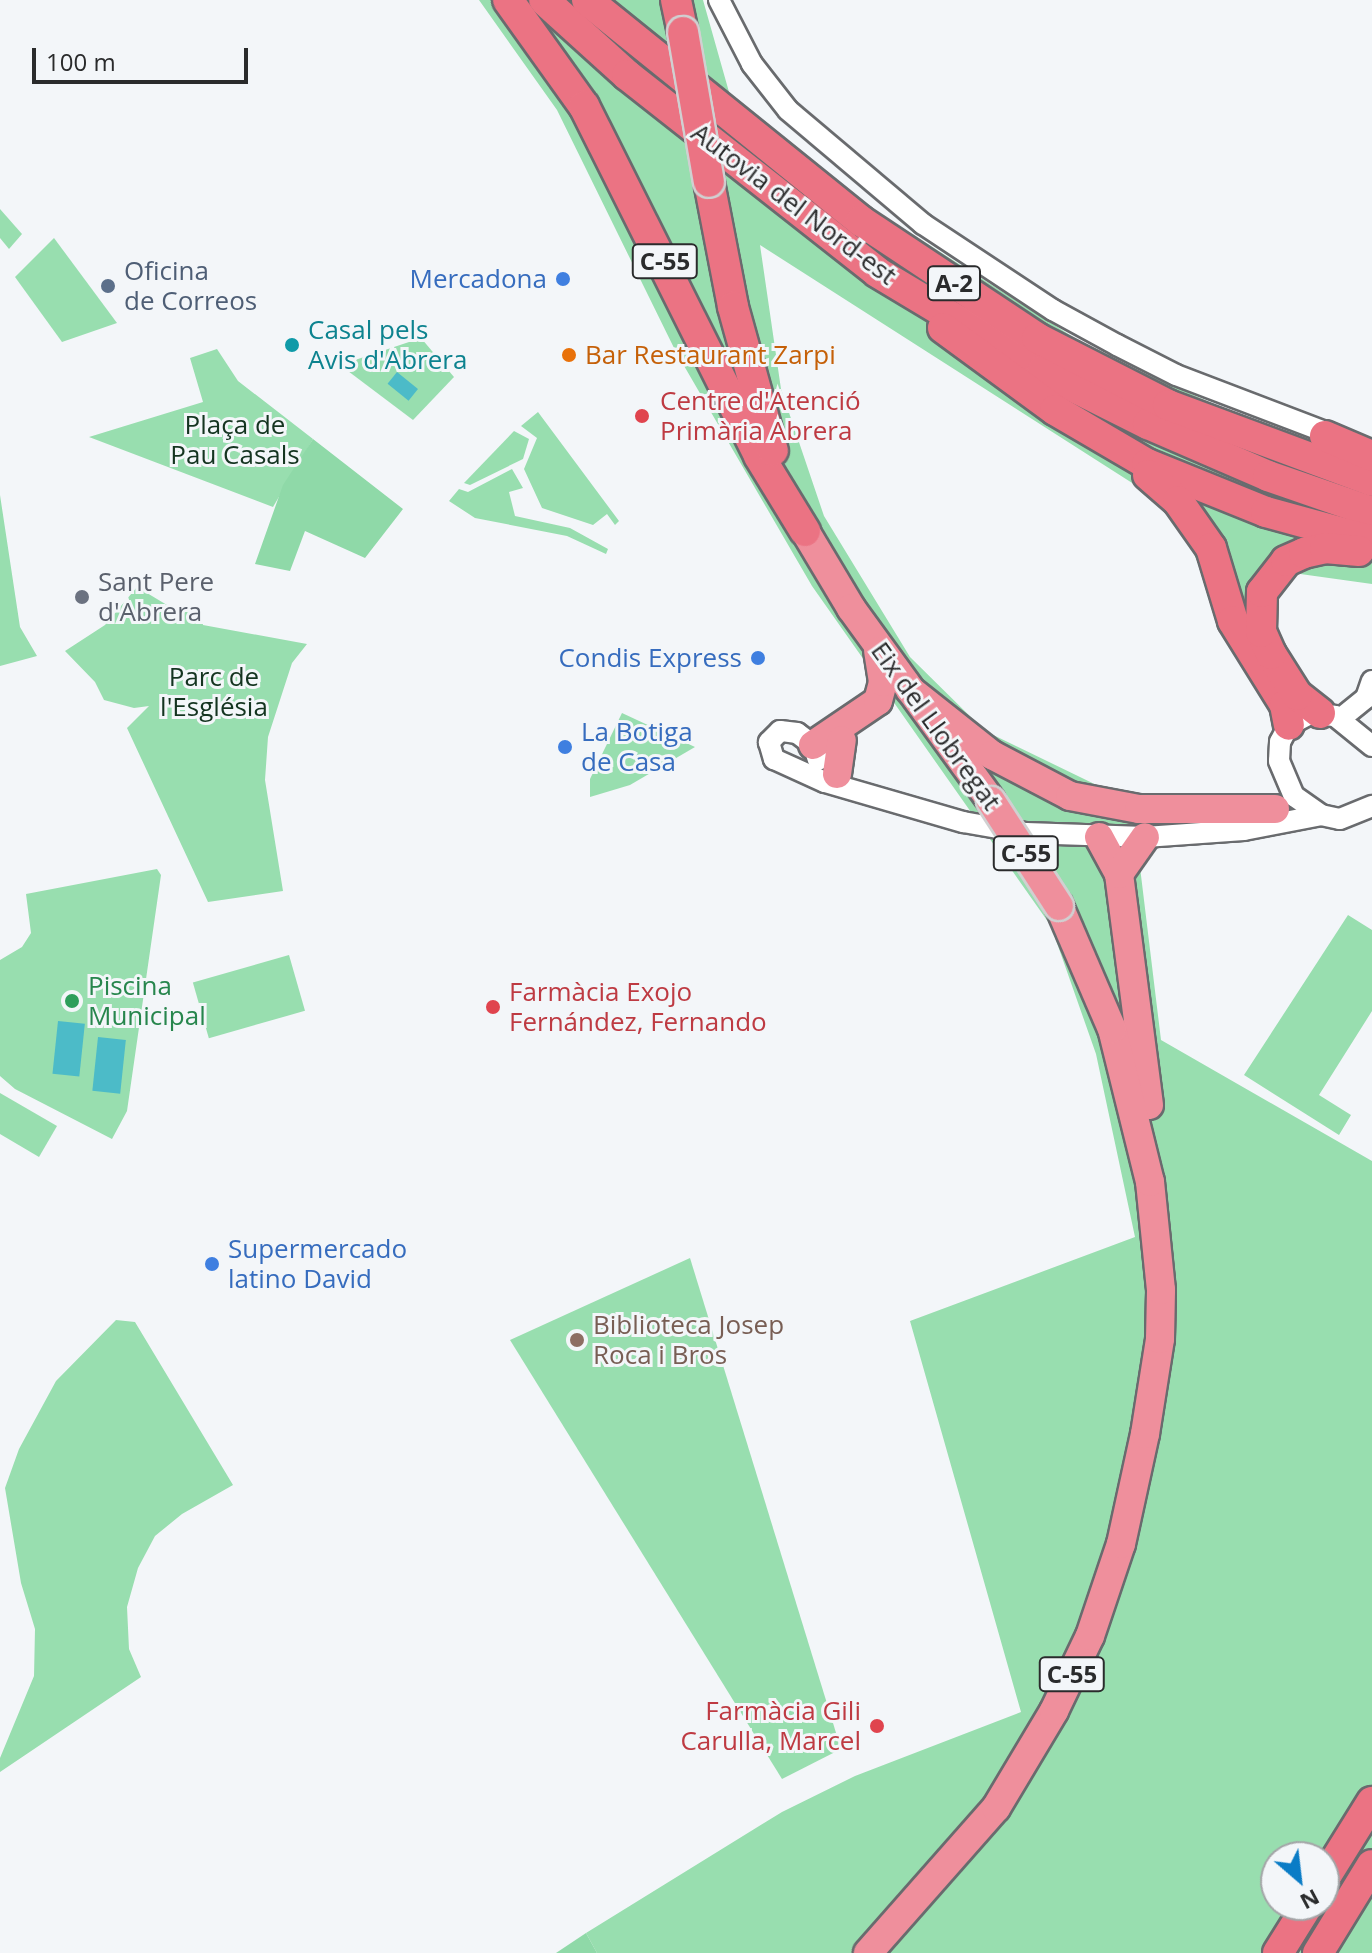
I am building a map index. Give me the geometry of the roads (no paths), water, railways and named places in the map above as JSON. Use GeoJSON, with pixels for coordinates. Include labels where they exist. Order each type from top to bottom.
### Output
{"type":"FeatureCollection","features":[{"type":"Feature","properties":{"kind":"highway","name":"C-55"},"geometry":{"type":"LineString","coordinates":[[508,0],[584,106],[765,469],[805,531]]}},
{"type":"Feature","properties":{"kind":"highway","name":"Autovia del Nord-est"},"geometry":{"type":"LineString","coordinates":[[544,0],[627,75],[877,272],[1042,371],[1148,424],[1372,512]]}},
{"type":"Feature","properties":{"kind":"highway","name":"Autovia del Nord-est"},"geometry":{"type":"LineString","coordinates":[[587,0],[861,221],[1037,338],[1168,405],[1372,481]]}},
{"type":"Feature","properties":{"kind":"highway"},"geometry":{"type":"LineString","coordinates":[[676,0],[709,182],[759,408],[805,531]]}},
{"type":"Feature","properties":{"kind":"highway"},"geometry":{"type":"LineString","coordinates":[[877,272],[909,302],[1055,410],[1147,464],[1220,496],[1372,541]]}},
{"type":"Feature","properties":{"kind":"highway"},"geometry":{"type":"LineString","coordinates":[[1055,410],[1086,439],[1163,487],[1197,526],[1217,563],[1233,621],[1285,705],[1289,725]]}},
{"type":"Feature","properties":{"kind":"highway"},"geometry":{"type":"LineString","coordinates":[[1325,436],[1372,456]]}},
{"type":"Feature","properties":{"kind":"highway","name":"Eix del Llobregat"},"geometry":{"type":"LineString","coordinates":[[805,531],[875,643],[991,801],[1059,906],[1112,1029],[1150,1182],[1160,1339],[1166,1372],[1153,1477],[1135,1550],[1093,1661],[1033,1775],[999,1824],[884,1953]]}},
{"type":"Feature","properties":{"kind":"highway"},"geometry":{"type":"LineString","coordinates":[[1330,716],[1297,695],[1271,654],[1261,632],[1262,592],[1278,568],[1304,553],[1325,548],[1372,553]]}},
{"type":"Feature","properties":{"kind":"highway"},"geometry":{"type":"LineString","coordinates":[[823,768],[878,701],[883,682],[875,643]]}},
{"type":"Feature","properties":{"kind":"highway"},"geometry":{"type":"LineString","coordinates":[[910,690],[992,755],[1070,796],[1139,809],[1281,798]]}},
{"type":"Feature","properties":{"kind":"highway"},"geometry":{"type":"LineString","coordinates":[[823,768],[842,740],[884,710],[936,725]]}},
{"type":"Feature","properties":{"kind":"highway"},"geometry":{"type":"LineString","coordinates":[[1099,837],[1119,874],[1152,1143],[1150,1182]]}},
{"type":"Feature","properties":{"kind":"highway"},"geometry":{"type":"LineString","coordinates":[[1119,874],[1145,837]]}},
{"type":"Feature","properties":{"kind":"highway","name":"Eix del Llobregat"},"geometry":{"type":"LineString","coordinates":[[868,1953],[996,1808],[1054,1711],[1090,1636],[1129,1516],[1160,1339]]}},
{"type":"Feature","properties":{"kind":"highway"},"geometry":{"type":"LineString","coordinates":[[1340,1853],[1372,1802]]}},
{"type":"Feature","properties":{"kind":"highway"},"geometry":{"type":"LineString","coordinates":[[1318,1953],[1372,1865]]}},
{"type":"Feature","properties":{"kind":"highway"},"geometry":{"type":"LineString","coordinates":[[1278,1953],[1298,1921]]}},
{"type":"Feature","properties":{"kind":"street"},"geometry":{"type":"LineString","coordinates":[[719,0],[752,64],[788,110],[923,224],[1041,303],[1117,345],[1325,436],[1372,441]]}},
{"type":"Feature","properties":{"kind":"street"},"geometry":{"type":"LineString","coordinates":[[1281,798],[1280,742],[1289,725],[1330,716],[1366,698],[1372,681]]}},
{"type":"Feature","properties":{"kind":"street"},"geometry":{"type":"LineString","coordinates":[[1330,716],[1371,741]]}},
{"type":"Feature","properties":{"kind":"street"},"geometry":{"type":"LineString","coordinates":[[823,768],[992,828],[1099,837],[1145,837],[1244,830],[1321,815]]}},
{"type":"Feature","properties":{"kind":"street"},"geometry":{"type":"LineString","coordinates":[[1281,798],[1321,815],[1340,819],[1372,806]]}},
{"type":"Feature","properties":{"kind":"street"},"geometry":{"type":"LineString","coordinates":[[1244,830],[1281,798]]}},
{"type":"Feature","properties":{"kind":"water"},"geometry":{"type":"Polygon","coordinates":[[[397,372],[418,389],[409,401],[388,384],[397,372]]]}},
{"type":"Feature","properties":{"kind":"water"},"geometry":{"type":"Polygon","coordinates":[[[58,1021],[85,1024],[79,1077],[52,1074],[58,1021]]]}},
{"type":"Feature","properties":{"kind":"water"},"geometry":{"type":"Polygon","coordinates":[[[98,1037],[126,1040],[120,1094],[92,1091],[98,1037]]]}},
{"type":"Feature","properties":{"kind":"place","name":"Mercadona"},"geometry":{"type":"Point","coordinates":[563,279]}},
{"type":"Feature","properties":{"kind":"place","name":"Oficina de Correos"},"geometry":{"type":"Point","coordinates":[108,286]}},
{"type":"Feature","properties":{"kind":"place","name":"Casal pels Avis d'Abrera"},"geometry":{"type":"Point","coordinates":[292,345]}},
{"type":"Feature","properties":{"kind":"place","name":"Bar Restaurant Zarpi"},"geometry":{"type":"Point","coordinates":[569,355]}},
{"type":"Feature","properties":{"kind":"place","name":"Centre d'Atenció Primària Abrera"},"geometry":{"type":"Point","coordinates":[642,416]}},
{"type":"Feature","properties":{"kind":"place","name":"Sant Pere d'Abrera"},"geometry":{"type":"Point","coordinates":[82,597]}},
{"type":"Feature","properties":{"kind":"place","name":"Condis Express"},"geometry":{"type":"Point","coordinates":[758,658]}},
{"type":"Feature","properties":{"kind":"place","name":"La Botiga de Casa"},"geometry":{"type":"Point","coordinates":[565,747]}},
{"type":"Feature","properties":{"kind":"place","name":"Piscina Municipal"},"geometry":{"type":"Point","coordinates":[72,1001]}},
{"type":"Feature","properties":{"kind":"place","name":"Farmàcia Exojo Fernández, Fernando"},"geometry":{"type":"Point","coordinates":[493,1007]}},
{"type":"Feature","properties":{"kind":"place","name":"Supermercado latino David"},"geometry":{"type":"Point","coordinates":[212,1264]}},
{"type":"Feature","properties":{"kind":"place","name":"Biblioteca Josep Roca i Bros"},"geometry":{"type":"Point","coordinates":[577,1340]}},
{"type":"Feature","properties":{"kind":"place","name":"Farmàcia Gili Carulla, Marcel"},"geometry":{"type":"Point","coordinates":[877,1726]}},
{"type":"Feature","properties":{"kind":"park label","name":"Plaça de Pau Casals"},"geometry":{"type":"Point","coordinates":[235,440]}},
{"type":"Feature","properties":{"kind":"park label","name":"Parc de l'Església"},"geometry":{"type":"Point","coordinates":[214,692]}}]}
